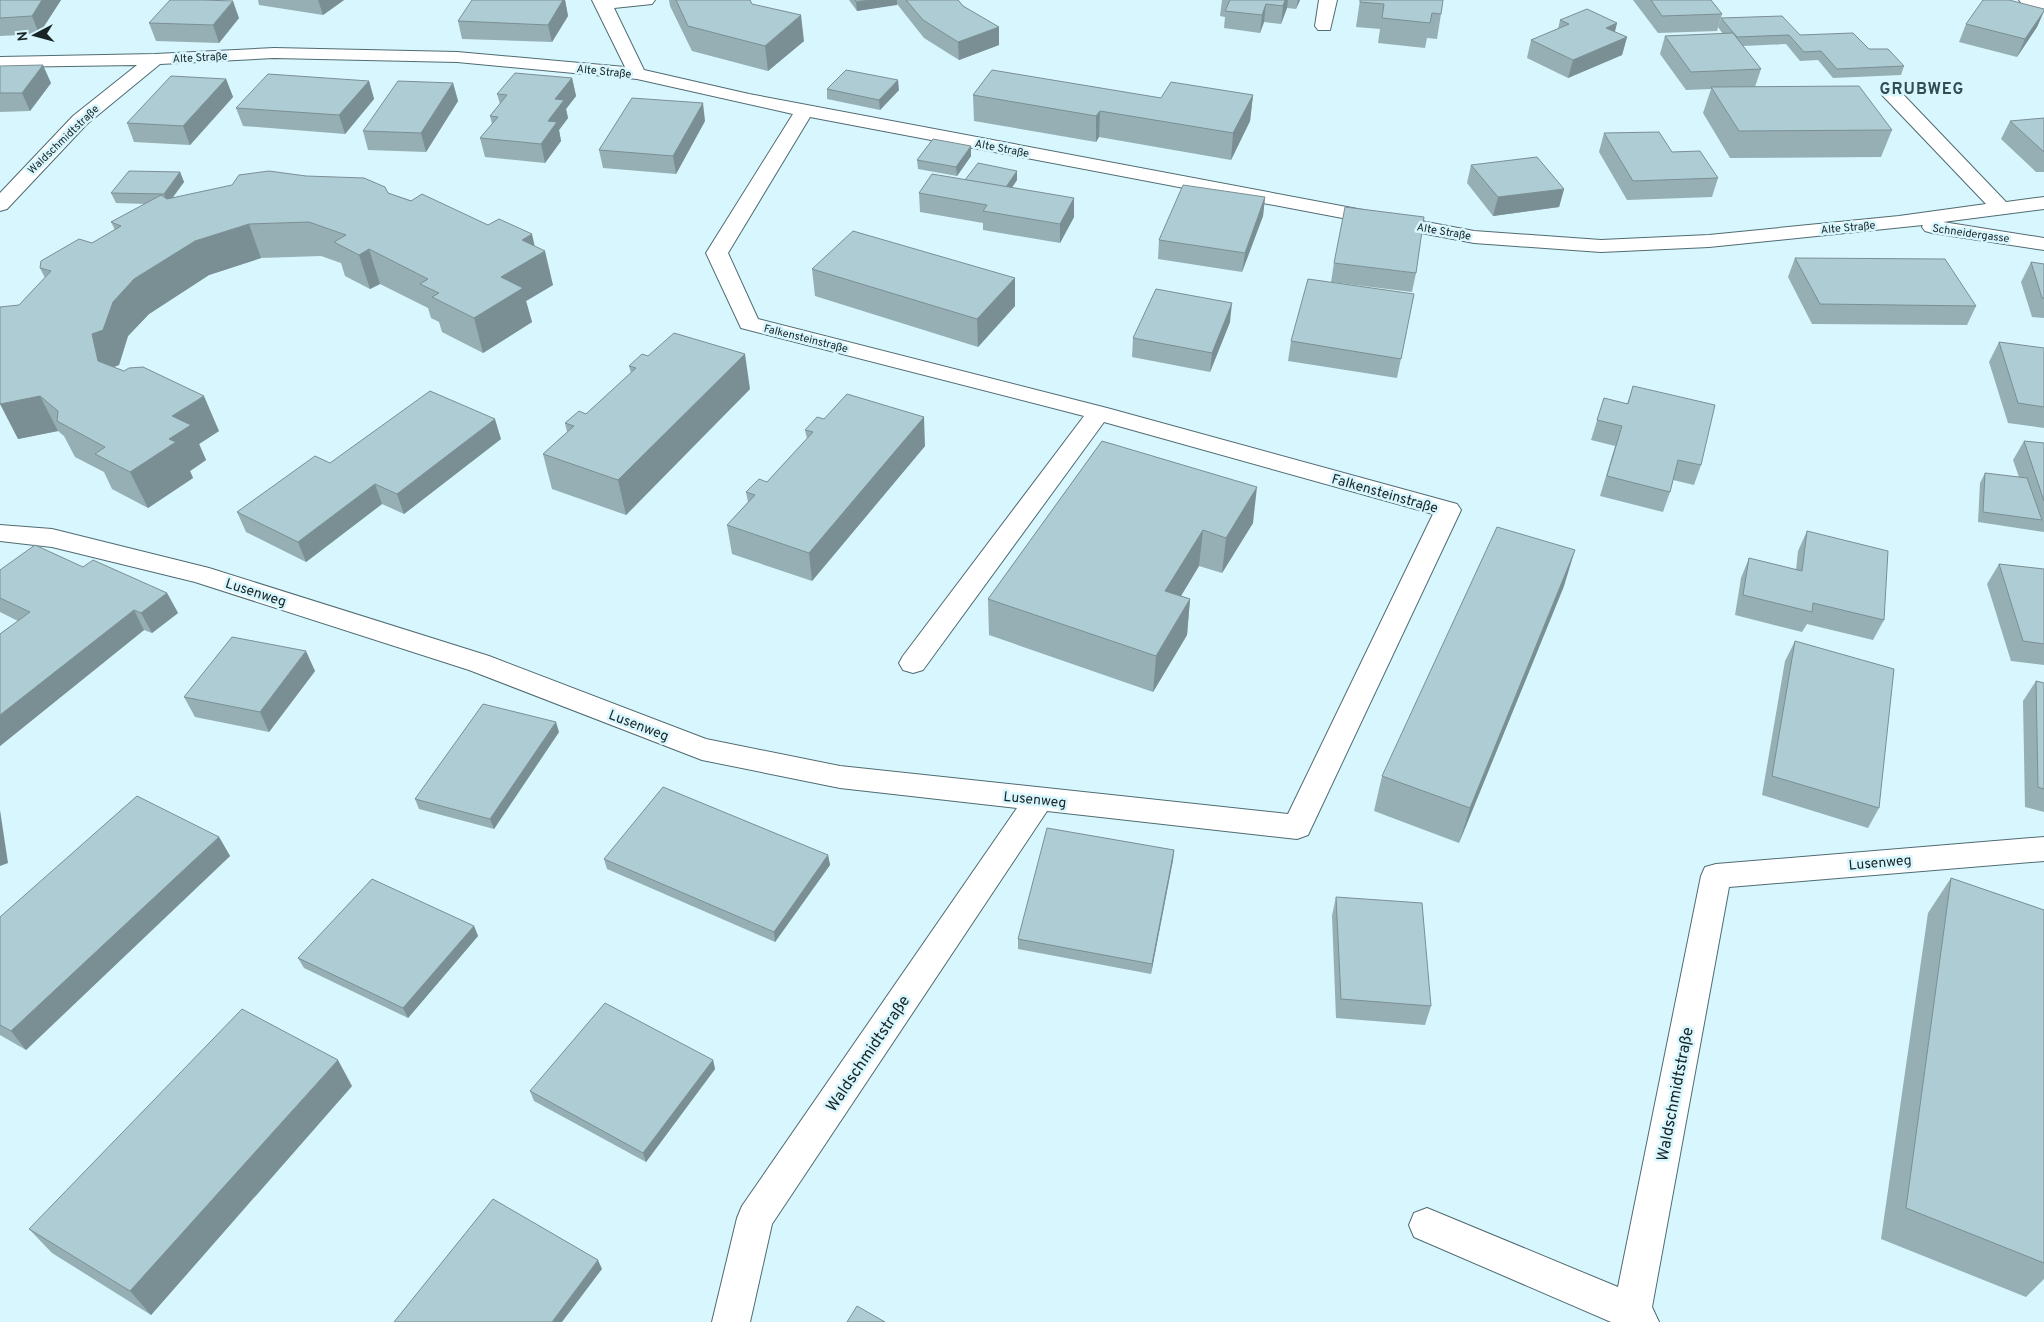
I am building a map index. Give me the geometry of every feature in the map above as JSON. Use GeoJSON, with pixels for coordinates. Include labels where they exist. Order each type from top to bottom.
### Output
{"type":"FeatureCollection","features":[{"type":"Feature","properties":{"kind":"street"},"geometry":{"type":"LineString","coordinates":[[638,74],[602,2],[646,0]]}},
{"type":"Feature","properties":{"kind":"street"},"geometry":{"type":"LineString","coordinates":[[1324,26],[1328,0]]}},
{"type":"Feature","properties":{"kind":"street"},"geometry":{"type":"LineString","coordinates":[[2028,0],[2044,4]]}},
{"type":"Feature","properties":{"kind":"street","name":"Alte Straße"},"geometry":{"type":"LineString","coordinates":[[0,62],[155,59],[274,53],[457,56],[638,74],[805,110],[1474,237],[1602,246],[1709,240],[1899,222],[2044,203]]}},
{"type":"Feature","properties":{"kind":"street","name":"Waldschmidtstraße"},"geometry":{"type":"LineString","coordinates":[[0,205],[80,120],[155,59]]}},
{"type":"Feature","properties":{"kind":"street"},"geometry":{"type":"LineString","coordinates":[[1889,91],[2002,209]]}},
{"type":"Feature","properties":{"kind":"street","name":"Falkensteinstraße"},"geometry":{"type":"LineString","coordinates":[[805,110],[718,253],[748,323],[1099,413],[1448,510],[1297,827]]}},
{"type":"Feature","properties":{"kind":"street","name":"Schneidergasse"},"geometry":{"type":"LineString","coordinates":[[1899,222],[2044,244]]}},
{"type":"Feature","properties":{"kind":"street"},"geometry":{"type":"LineString","coordinates":[[913,663],[1099,413]]}},
{"type":"Feature","properties":{"kind":"street","name":"Lusenweg"},"geometry":{"type":"LineString","coordinates":[[0,533],[52,538],[210,577],[479,663],[702,749],[840,777],[1297,827]]}},
{"type":"Feature","properties":{"kind":"street","name":"Waldschmidtstraße"},"geometry":{"type":"LineString","coordinates":[[731,1322],[755,1218],[1039,800]]}},
{"type":"Feature","properties":{"kind":"street","name":"Lusenweg"},"geometry":{"type":"LineString","coordinates":[[1716,876],[2044,849]]}},
{"type":"Feature","properties":{"kind":"street","name":"Waldschmidtstraße"},"geometry":{"type":"LineString","coordinates":[[1427,1225],[1636,1317],[1716,876]]}},
{"type":"Feature","properties":{"kind":"building"},"geometry":{"type":"Polygon","coordinates":[[[0,0],[42,0],[32,16],[0,18],[0,0]]]}},
{"type":"Feature","properties":{"kind":"building"},"geometry":{"type":"Polygon","coordinates":[[[170,0],[233,1],[213,25],[149,23],[170,0]]]}},
{"type":"Feature","properties":{"kind":"building"},"geometry":{"type":"Polygon","coordinates":[[[472,0],[563,0],[548,25],[458,21],[472,0]]]}},
{"type":"Feature","properties":{"kind":"building"},"geometry":{"type":"Polygon","coordinates":[[[676,0],[750,0],[752,4],[801,15],[765,46],[688,26],[676,0]]]}},
{"type":"Feature","properties":{"kind":"building"},"geometry":{"type":"Polygon","coordinates":[[[855,0],[871,0],[856,2],[855,0]]]}},
{"type":"Feature","properties":{"kind":"building"},"geometry":{"type":"Polygon","coordinates":[[[906,0],[958,0],[963,6],[999,27],[958,42],[923,20],[906,0]]]}},
{"type":"Feature","properties":{"kind":"building"},"geometry":{"type":"Polygon","coordinates":[[[1230,0],[1285,0],[1283,6],[1266,4],[1262,15],[1225,11],[1230,0]]]}},
{"type":"Feature","properties":{"kind":"building"},"geometry":{"type":"Polygon","coordinates":[[[1360,0],[1443,0],[1441,14],[1432,13],[1430,23],[1382,18],[1384,4],[1360,2],[1360,0]]]}},
{"type":"Feature","properties":{"kind":"building"},"geometry":{"type":"Polygon","coordinates":[[[1651,0],[1711,0],[1722,14],[1662,16],[1651,0]]]}},
{"type":"Feature","properties":{"kind":"building"},"geometry":{"type":"Polygon","coordinates":[[[1983,0],[2009,0],[2044,9],[2044,11],[2025,39],[1966,24],[1983,0]]]}},
{"type":"Feature","properties":{"kind":"building"},"geometry":{"type":"Polygon","coordinates":[[[1587,9],[1617,23],[1606,28],[1627,37],[1573,60],[1531,40],[1569,24],[1560,20],[1587,9]]]}},
{"type":"Feature","properties":{"kind":"building"},"geometry":{"type":"Polygon","coordinates":[[[1782,16],[1800,35],[1853,33],[1869,49],[1888,49],[1904,66],[1837,69],[1821,51],[1804,52],[1789,35],[1737,37],[1721,18],[1782,16]]]}},
{"type":"Feature","properties":{"kind":"building"},"geometry":{"type":"Polygon","coordinates":[[[1733,33],[1761,69],[1691,72],[1665,36],[1733,33]]]}},
{"type":"Feature","properties":{"kind":"building"},"geometry":{"type":"Polygon","coordinates":[[[43,65],[22,93],[0,93],[0,66],[43,65]]]}},
{"type":"Feature","properties":{"kind":"building"},"geometry":{"type":"Polygon","coordinates":[[[846,70],[898,80],[879,100],[827,89],[846,70]]]}},
{"type":"Feature","properties":{"kind":"building"},"geometry":{"type":"Polygon","coordinates":[[[992,70],[1161,98],[1171,82],[1253,95],[1233,133],[1100,111],[1096,116],[973,95],[992,70]]]}},
{"type":"Feature","properties":{"kind":"building"},"geometry":{"type":"Polygon","coordinates":[[[515,73],[572,78],[555,99],[564,100],[548,121],[557,122],[541,144],[480,138],[498,117],[490,116],[507,95],[497,94],[515,73]]]}},
{"type":"Feature","properties":{"kind":"building"},"geometry":{"type":"Polygon","coordinates":[[[268,74],[369,81],[339,115],[236,108],[268,74]]]}},
{"type":"Feature","properties":{"kind":"building"},"geometry":{"type":"Polygon","coordinates":[[[171,76],[226,79],[183,126],[127,123],[171,76]]]}},
{"type":"Feature","properties":{"kind":"building"},"geometry":{"type":"Polygon","coordinates":[[[398,81],[453,83],[421,133],[363,131],[398,81]]]}},
{"type":"Feature","properties":{"kind":"building"},"geometry":{"type":"Polygon","coordinates":[[[1859,86],[1892,130],[1739,131],[1711,87],[1859,86]]]}},
{"type":"Feature","properties":{"kind":"building"},"geometry":{"type":"Polygon","coordinates":[[[632,98],[703,103],[673,156],[599,150],[632,98]]]}},
{"type":"Feature","properties":{"kind":"building"},"geometry":{"type":"Polygon","coordinates":[[[2044,118],[2044,152],[2010,121],[2044,118]]]}},
{"type":"Feature","properties":{"kind":"building"},"geometry":{"type":"Polygon","coordinates":[[[1659,132],[1672,152],[1700,151],[1718,178],[1633,181],[1604,133],[1659,132]]]}},
{"type":"Feature","properties":{"kind":"building"},"geometry":{"type":"Polygon","coordinates":[[[933,139],[971,146],[956,167],[917,160],[933,139]]]}},
{"type":"Feature","properties":{"kind":"building"},"geometry":{"type":"Polygon","coordinates":[[[1537,157],[1564,189],[1498,197],[1471,165],[1537,157]]]}},
{"type":"Feature","properties":{"kind":"building"},"geometry":{"type":"Polygon","coordinates":[[[978,163],[1017,171],[1006,187],[965,180],[978,163]]]}},
{"type":"Feature","properties":{"kind":"building"},"geometry":{"type":"Polygon","coordinates":[[[129,171],[180,172],[164,194],[111,193],[129,171]]]}},
{"type":"Feature","properties":{"kind":"building"},"geometry":{"type":"Polygon","coordinates":[[[269,171],[306,176],[364,178],[385,187],[388,193],[411,201],[422,194],[488,225],[499,219],[532,234],[522,240],[545,251],[501,277],[523,288],[474,318],[432,297],[439,293],[420,284],[428,279],[369,249],[359,255],[334,242],[346,235],[309,222],[249,224],[195,241],[134,279],[113,302],[103,330],[92,334],[98,361],[124,371],[129,368],[143,367],[204,396],[172,416],[191,425],[169,439],[176,442],[130,472],[95,454],[105,447],[57,421],[58,411],[40,396],[0,404],[0,307],[19,305],[51,271],[40,268],[41,261],[79,239],[92,243],[121,226],[111,222],[161,195],[167,199],[232,185],[239,175],[269,171]]]}},
{"type":"Feature","properties":{"kind":"building"},"geometry":{"type":"Polygon","coordinates":[[[932,174],[1074,198],[1060,224],[983,211],[987,205],[919,193],[932,174]]]}},
{"type":"Feature","properties":{"kind":"building"},"geometry":{"type":"Polygon","coordinates":[[[1183,185],[1265,197],[1245,253],[1159,240],[1183,185]]]}},
{"type":"Feature","properties":{"kind":"building"},"geometry":{"type":"Polygon","coordinates":[[[1345,207],[1424,217],[1416,273],[1334,263],[1345,207]]]}},
{"type":"Feature","properties":{"kind":"building"},"geometry":{"type":"Polygon","coordinates":[[[853,231],[1015,278],[977,319],[812,269],[853,231]]]}},
{"type":"Feature","properties":{"kind":"building"},"geometry":{"type":"Polygon","coordinates":[[[1795,258],[1945,259],[1976,306],[1820,304],[1795,258]]]}},
{"type":"Feature","properties":{"kind":"building"},"geometry":{"type":"Polygon","coordinates":[[[2031,262],[2044,264],[2044,298],[2042,298],[2031,262]]]}},
{"type":"Feature","properties":{"kind":"building"},"geometry":{"type":"Polygon","coordinates":[[[1308,279],[1414,294],[1401,359],[1291,341],[1308,279]]]}},
{"type":"Feature","properties":{"kind":"building"},"geometry":{"type":"Polygon","coordinates":[[[1156,289],[1232,303],[1212,353],[1133,338],[1156,289]]]}},
{"type":"Feature","properties":{"kind":"building"},"geometry":{"type":"Polygon","coordinates":[[[674,333],[745,354],[618,480],[543,454],[574,426],[565,423],[579,411],[586,414],[636,368],[629,366],[642,354],[648,356],[674,333]]]}},
{"type":"Feature","properties":{"kind":"building"},"geometry":{"type":"Polygon","coordinates":[[[1999,342],[2044,348],[2044,407],[2018,403],[1999,342]]]}},
{"type":"Feature","properties":{"kind":"building"},"geometry":{"type":"Polygon","coordinates":[[[1633,386],[1715,405],[1701,465],[1678,460],[1670,492],[1607,476],[1622,426],[1597,420],[1604,398],[1628,404],[1633,386]]]}},
{"type":"Feature","properties":{"kind":"building"},"geometry":{"type":"Polygon","coordinates":[[[430,391],[495,419],[397,494],[375,484],[298,542],[237,512],[315,456],[330,463],[430,391]]]}},
{"type":"Feature","properties":{"kind":"building"},"geometry":{"type":"Polygon","coordinates":[[[847,394],[924,417],[809,553],[727,525],[755,495],[746,492],[759,479],[767,482],[813,432],[805,430],[817,417],[824,419],[847,394]]]}},
{"type":"Feature","properties":{"kind":"building"},"geometry":{"type":"Polygon","coordinates":[[[1102,441],[1257,487],[1226,538],[1203,530],[1165,591],[1190,599],[1156,656],[988,599],[1102,441]]]}},
{"type":"Feature","properties":{"kind":"building"},"geometry":{"type":"Polygon","coordinates":[[[2024,441],[2044,443],[2044,501],[2024,441]]]}},
{"type":"Feature","properties":{"kind":"building"},"geometry":{"type":"Polygon","coordinates":[[[1985,473],[2027,478],[2042,520],[1983,512],[1985,473]]]}},
{"type":"Feature","properties":{"kind":"building"},"geometry":{"type":"Polygon","coordinates":[[[1497,527],[1575,550],[1470,808],[1382,776],[1497,527]]]}},
{"type":"Feature","properties":{"kind":"building"},"geometry":{"type":"Polygon","coordinates":[[[1807,531],[1888,551],[1884,620],[1813,603],[1812,612],[1743,595],[1749,558],[1802,571],[1807,531]]]}},
{"type":"Feature","properties":{"kind":"building"},"geometry":{"type":"Polygon","coordinates":[[[35,545],[83,567],[93,560],[167,593],[141,613],[134,610],[0,715],[0,634],[30,612],[0,598],[0,570],[35,545]]]}},
{"type":"Feature","properties":{"kind":"building"},"geometry":{"type":"Polygon","coordinates":[[[1999,564],[2044,569],[2044,644],[2023,641],[1999,564]]]}},
{"type":"Feature","properties":{"kind":"building"},"geometry":{"type":"Polygon","coordinates":[[[232,637],[306,651],[260,712],[184,697],[232,637]]]}},
{"type":"Feature","properties":{"kind":"building"},"geometry":{"type":"Polygon","coordinates":[[[1795,641],[1894,669],[1879,808],[1772,776],[1795,641]]]}},
{"type":"Feature","properties":{"kind":"building"},"geometry":{"type":"Polygon","coordinates":[[[2036,681],[2044,683],[2044,789],[2038,787],[2036,681]]]}},
{"type":"Feature","properties":{"kind":"building"},"geometry":{"type":"Polygon","coordinates":[[[483,704],[556,722],[490,819],[415,799],[483,704]]]}},
{"type":"Feature","properties":{"kind":"building"},"geometry":{"type":"Polygon","coordinates":[[[663,787],[828,855],[774,932],[604,859],[663,787]]]}},
{"type":"Feature","properties":{"kind":"building"},"geometry":{"type":"Polygon","coordinates":[[[137,796],[219,837],[11,1031],[0,1025],[0,917],[137,796]]]}},
{"type":"Feature","properties":{"kind":"building"},"geometry":{"type":"Polygon","coordinates":[[[1047,828],[1174,850],[1152,964],[1018,939],[1047,828]]]}},
{"type":"Feature","properties":{"kind":"building"},"geometry":{"type":"Polygon","coordinates":[[[1951,878],[2044,910],[2044,1263],[1906,1208],[1951,878]]]}},
{"type":"Feature","properties":{"kind":"building"},"geometry":{"type":"Polygon","coordinates":[[[372,879],[474,926],[403,1008],[298,958],[372,879]]]}},
{"type":"Feature","properties":{"kind":"building"},"geometry":{"type":"Polygon","coordinates":[[[1336,897],[1422,903],[1431,1006],[1341,999],[1336,897]]]}},
{"type":"Feature","properties":{"kind":"building"},"geometry":{"type":"Polygon","coordinates":[[[605,1003],[713,1060],[643,1153],[530,1091],[605,1003]]]}},
{"type":"Feature","properties":{"kind":"building"},"geometry":{"type":"Polygon","coordinates":[[[242,1009],[338,1060],[130,1291],[29,1229],[242,1009]]]}},
{"type":"Feature","properties":{"kind":"building"},"geometry":{"type":"Polygon","coordinates":[[[493,1199],[598,1260],[552,1322],[394,1322],[493,1199]]]}},
{"type":"Feature","properties":{"kind":"building"},"geometry":{"type":"Polygon","coordinates":[[[857,1306],[885,1322],[847,1322],[857,1306]]]}},
{"type":"Feature","properties":{"kind":"district","name":"GRUBWEG"},"geometry":{"type":"Point","coordinates":[1922,88]}}]}
